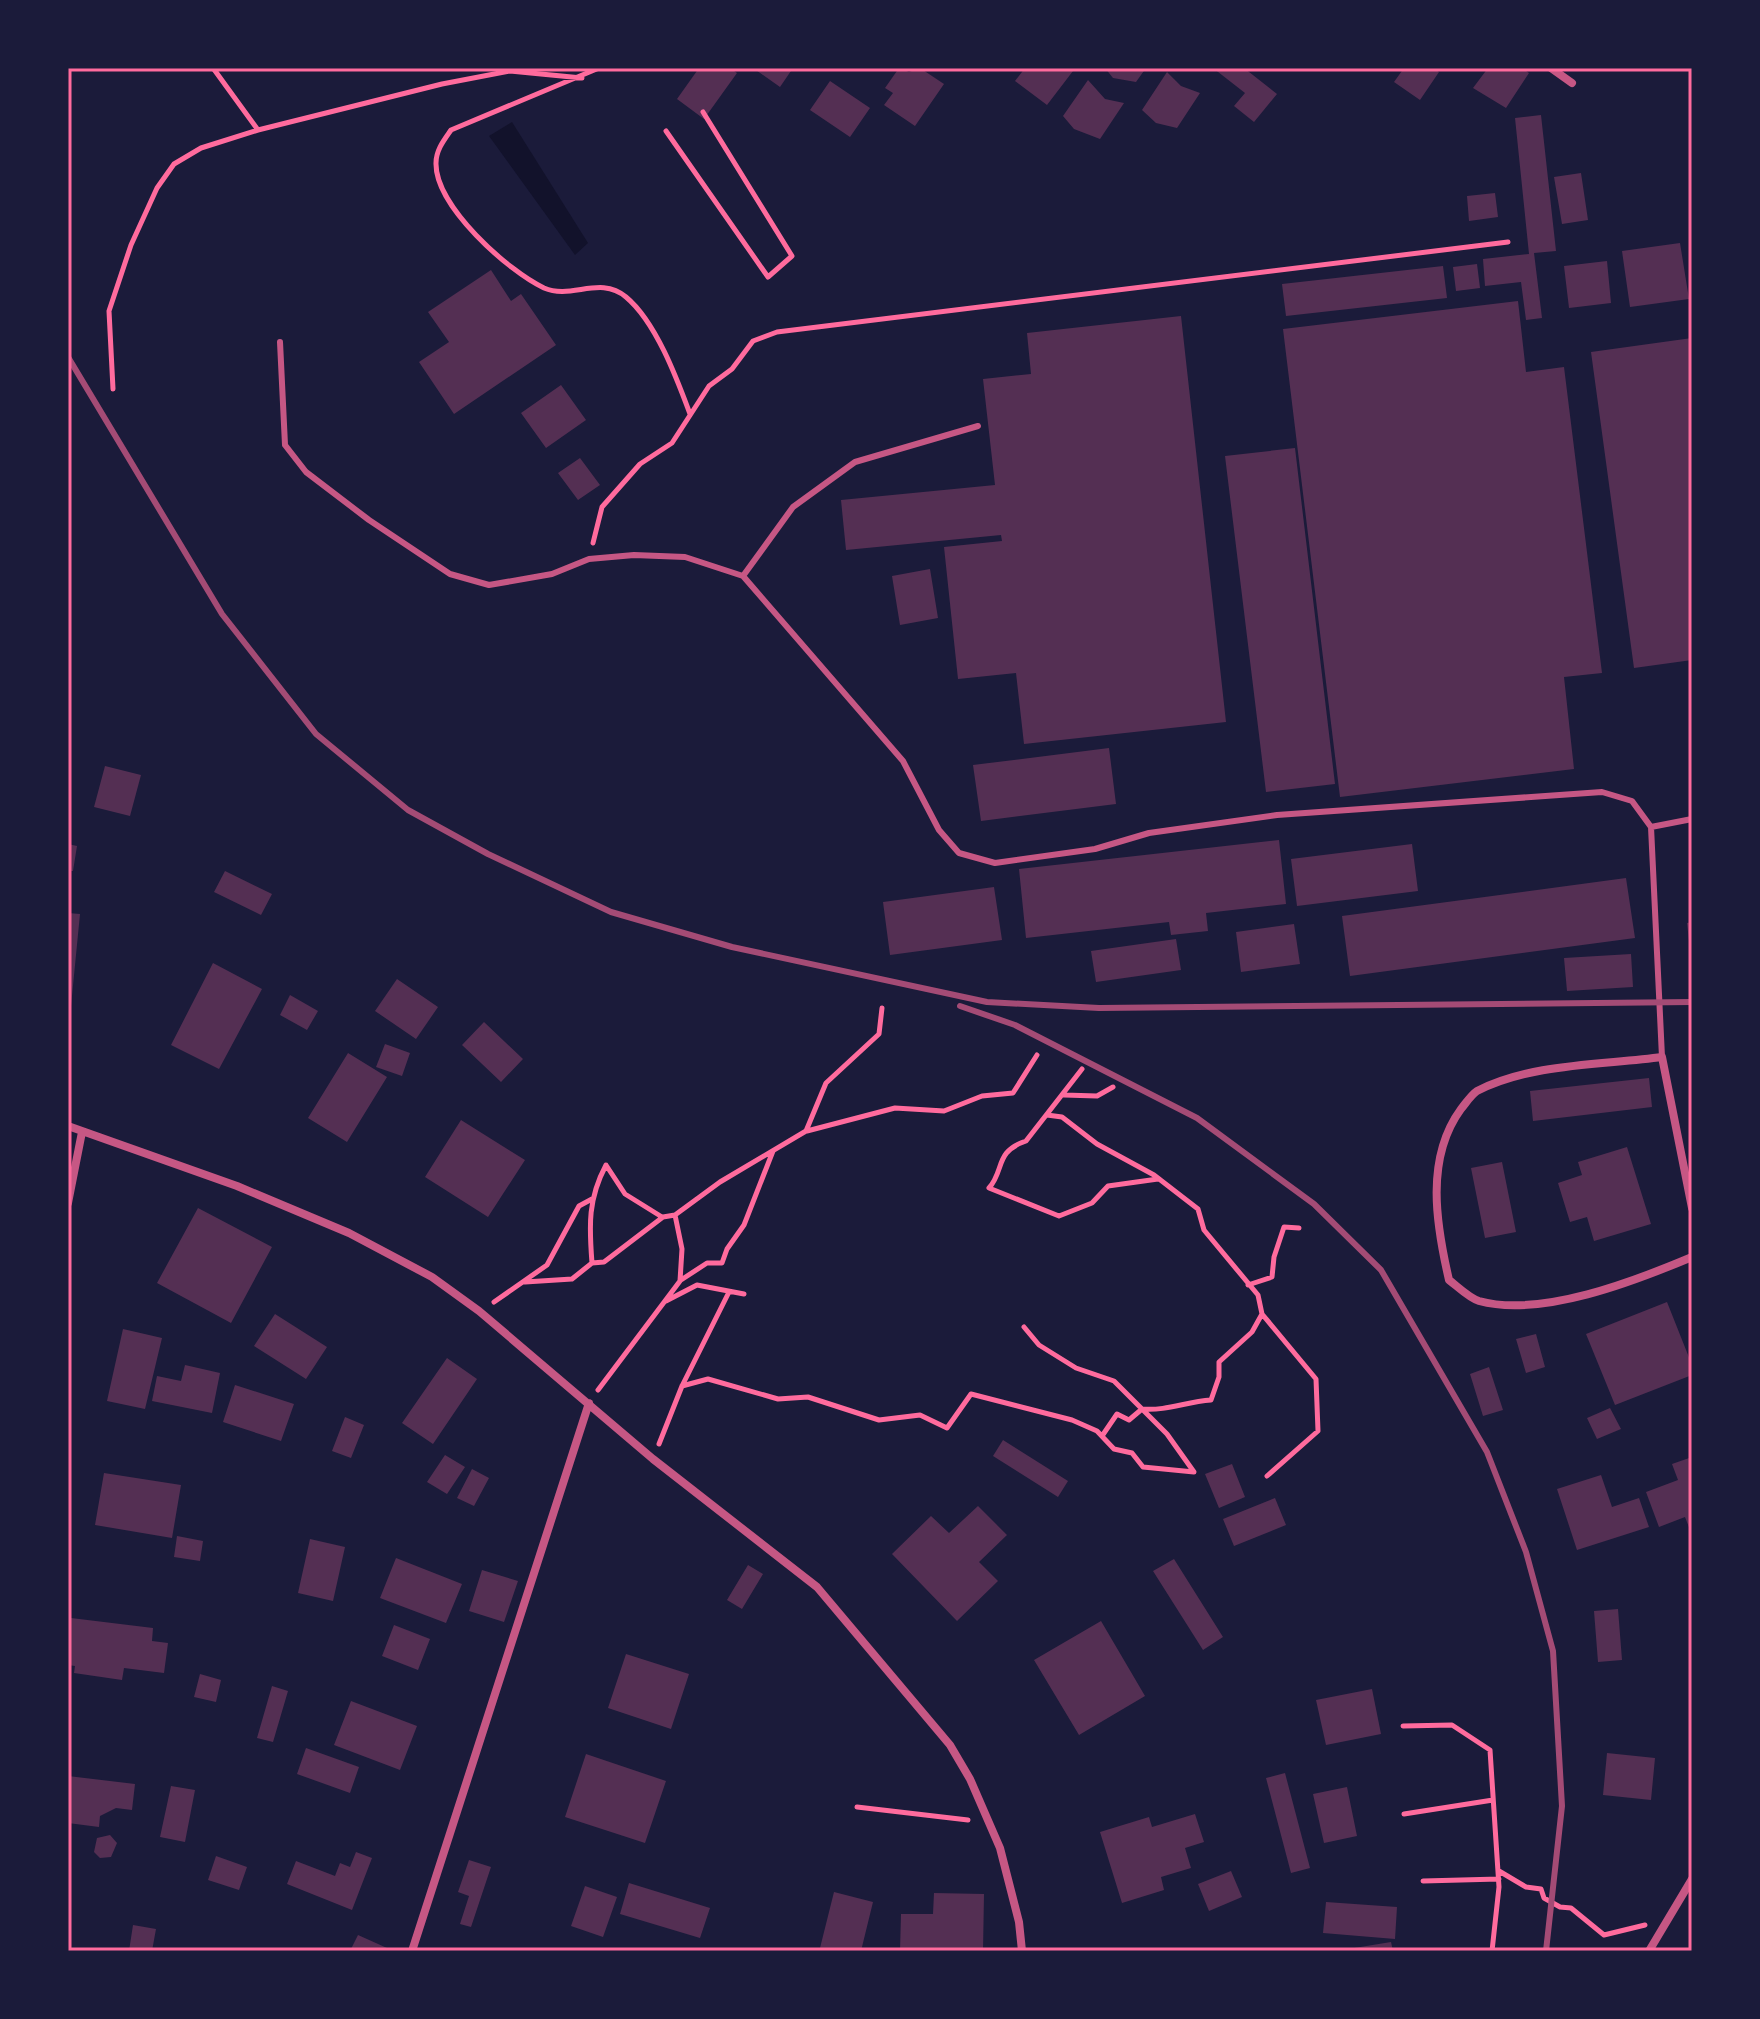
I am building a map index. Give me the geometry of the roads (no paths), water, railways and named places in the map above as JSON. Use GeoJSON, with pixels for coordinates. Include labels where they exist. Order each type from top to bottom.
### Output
{"type":"FeatureCollection","features":[{"type":"Feature","properties":{"kind":"street"},"geometry":{"type":"LineString","coordinates":[[1551,68],[1572,83]]}},
{"type":"Feature","properties":{"kind":"street"},"geometry":{"type":"LineString","coordinates":[[1692,1208],[1662,1057],[1517,1076],[1474,1093],[1450,1125],[1436,1177],[1439,1238],[1449,1280],[1478,1301],[1535,1305],[1637,1280],[1692,1257]]}},
{"type":"Feature","properties":{"kind":"street"},"geometry":{"type":"LineString","coordinates":[[68,1126],[237,1186],[349,1233],[432,1277],[479,1311],[653,1459],[817,1587],[950,1745],[970,1779],[1008,1876],[1022,1951]]}},
{"type":"Feature","properties":{"kind":"street"},"geometry":{"type":"LineString","coordinates":[[68,1203],[82,1132]]}},
{"type":"Feature","properties":{"kind":"street"},"geometry":{"type":"LineString","coordinates":[[412,1951],[589,1403]]}},
{"type":"Feature","properties":{"kind":"street"},"geometry":{"type":"LineString","coordinates":[[1649,1951],[1692,1879]]}},
{"type":"Feature","properties":{"kind":"lane"},"geometry":{"type":"LineString","coordinates":[[280,342],[285,445],[306,472],[369,520],[450,574],[489,585],[552,574],[589,559],[634,555],[685,557],[743,576],[903,761],[939,830],[959,853],[995,863],[1095,849],[1149,833],[1277,815],[1602,792],[1632,801],[1651,827],[1662,1057]]}},
{"type":"Feature","properties":{"kind":"lane"},"geometry":{"type":"LineString","coordinates":[[743,576],[793,507],[855,462],[978,426]]}},
{"type":"Feature","properties":{"kind":"lane"},"geometry":{"type":"LineString","coordinates":[[1651,827],[1692,819]]}},
{"type":"Feature","properties":{"kind":"railway"},"geometry":{"type":"LineString","coordinates":[[68,357],[222,614],[316,734],[408,810],[488,854],[611,912],[732,947],[987,1002],[1099,1008],[1692,1002]]}},
{"type":"Feature","properties":{"kind":"railway"},"geometry":{"type":"LineString","coordinates":[[960,1006],[1015,1025],[1197,1118],[1314,1204],[1381,1270],[1487,1452],[1526,1552],[1553,1651],[1562,1806],[1546,1951]]}}]}
